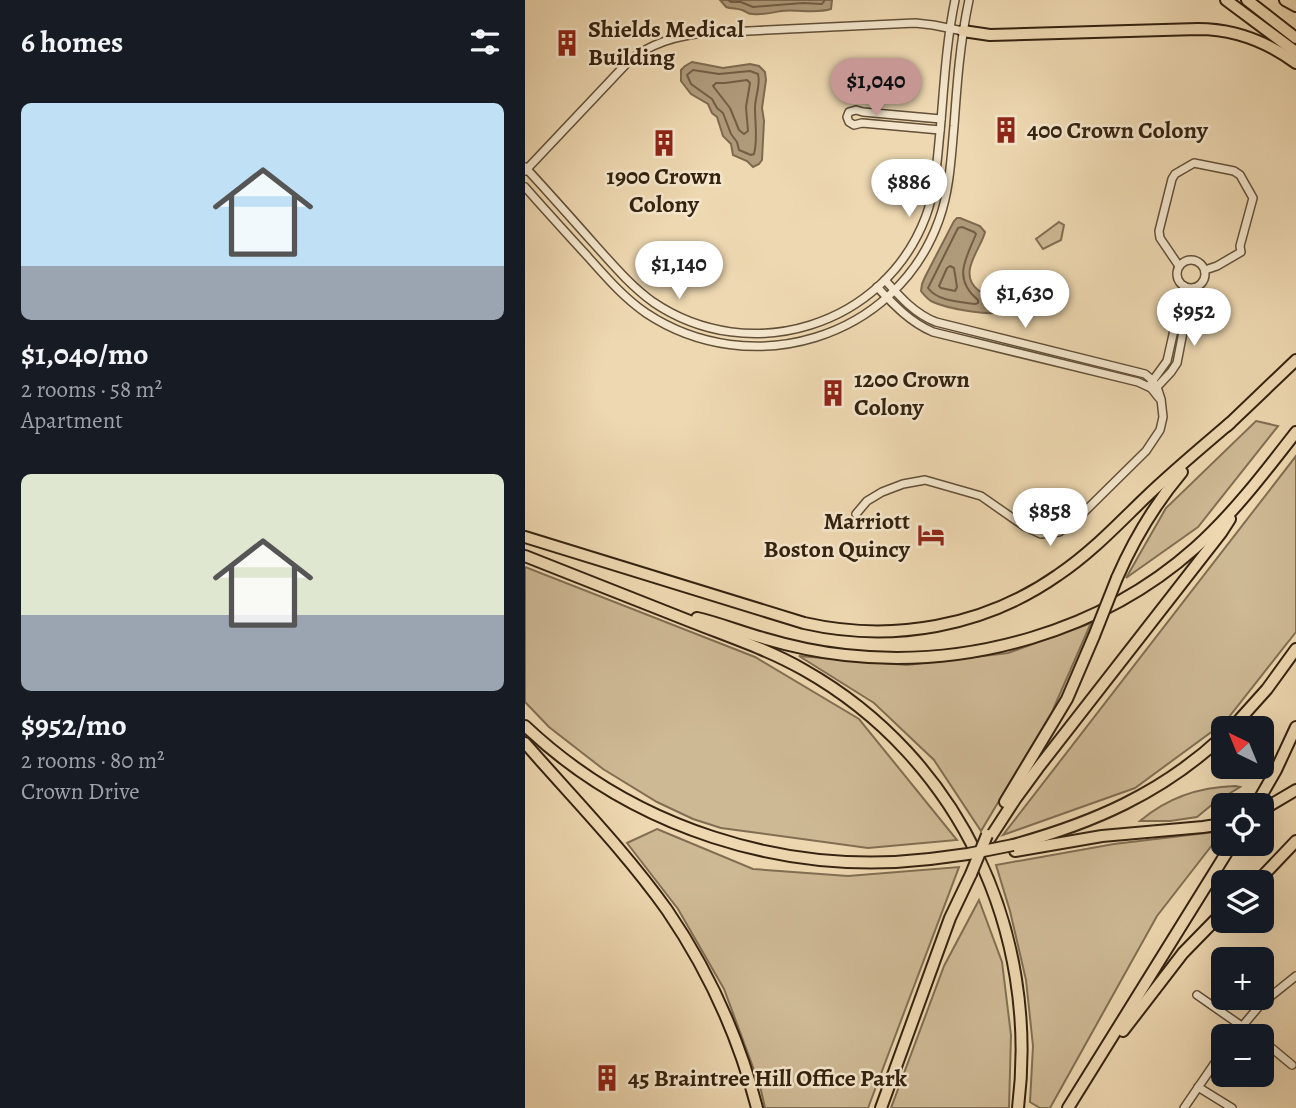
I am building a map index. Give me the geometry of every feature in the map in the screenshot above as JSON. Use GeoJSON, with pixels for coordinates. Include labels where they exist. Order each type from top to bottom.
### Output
{"type":"FeatureCollection","features":[{"type":"Feature","properties":{"kind":"highway"},"geometry":{"type":"LineString","coordinates":[[1226,0],[1296,52]]}},
{"type":"Feature","properties":{"kind":"highway"},"geometry":{"type":"LineString","coordinates":[[1247,0],[1296,38]]}},
{"type":"Feature","properties":{"kind":"highway"},"geometry":{"type":"LineString","coordinates":[[1287,0],[1296,6]]}},
{"type":"Feature","properties":{"kind":"highway"},"geometry":{"type":"LineString","coordinates":[[963,32],[990,35],[1217,30],[1260,41],[1296,63]]}},
{"type":"Feature","properties":{"kind":"highway"},"geometry":{"type":"LineString","coordinates":[[881,1108],[950,918],[1013,788],[1063,706],[1139,533],[1162,496],[1186,467],[1296,358]]}},
{"type":"Feature","properties":{"kind":"highway"},"geometry":{"type":"LineString","coordinates":[[525,537],[804,623],[838,630],[868,632],[927,628],[958,622],[993,610],[1027,595],[1058,575],[1090,551],[1230,423]]}},
{"type":"Feature","properties":{"kind":"highway"},"geometry":{"type":"LineString","coordinates":[[667,612],[712,621],[796,647],[882,658],[957,654],[995,648],[1030,638],[1111,605],[1165,571],[1195,548],[1247,493],[1296,432]]}},
{"type":"Feature","properties":{"kind":"highway"},"geometry":{"type":"LineString","coordinates":[[988,837],[1030,778],[1221,533],[1247,493]]}},
{"type":"Feature","properties":{"kind":"highway"},"geometry":{"type":"LineString","coordinates":[[525,556],[792,663],[855,704],[885,728],[913,758],[965,830],[982,863],[1007,934],[1021,1022],[1018,1108]]}},
{"type":"Feature","properties":{"kind":"highway"},"geometry":{"type":"LineString","coordinates":[[1243,716],[1267,689],[1296,649]]}},
{"type":"Feature","properties":{"kind":"highway"},"geometry":{"type":"LineString","coordinates":[[525,726],[571,765],[613,793],[658,817],[705,835],[766,851],[829,860],[880,862],[930,859],[1102,836],[1211,826]]}},
{"type":"Feature","properties":{"kind":"highway"},"geometry":{"type":"LineString","coordinates":[[1263,793],[1296,727]]}},
{"type":"Feature","properties":{"kind":"highway"},"geometry":{"type":"LineString","coordinates":[[525,743],[636,870],[680,931],[727,1018],[745,1065],[757,1108]]}},
{"type":"Feature","properties":{"kind":"highway"},"geometry":{"type":"LineString","coordinates":[[1014,848],[1132,802],[1185,768],[1211,746]]}},
{"type":"Feature","properties":{"kind":"highway"},"geometry":{"type":"LineString","coordinates":[[1274,803],[1296,790]]}},
{"type":"Feature","properties":{"kind":"highway"},"geometry":{"type":"LineString","coordinates":[[1268,870],[1296,841]]}},
{"type":"Feature","properties":{"kind":"highway"},"geometry":{"type":"LineString","coordinates":[[1068,1108],[1225,856]]}},
{"type":"Feature","properties":{"kind":"highway"},"geometry":{"type":"LineString","coordinates":[[1098,1059],[1183,953],[1211,923]]}},
{"type":"Feature","properties":{"kind":"street"},"geometry":{"type":"LineString","coordinates":[[955,0],[950,29],[934,185],[926,215],[909,249],[885,280],[845,311],[817,323],[781,332],[750,334],[700,325],[666,310],[637,289],[526,169],[629,61],[673,37],[906,23],[927,24],[950,29],[963,32]]}},
{"type":"Feature","properties":{"kind":"street"},"geometry":{"type":"LineString","coordinates":[[525,187],[628,300],[665,325],[702,340],[728,346],[756,347],[802,342],[829,333],[852,322],[894,290],[908,275],[937,226],[945,201],[950,168],[963,32],[969,0]]}},
{"type":"Feature","properties":{"kind":"street"},"geometry":{"type":"LineString","coordinates":[[940,130],[851,124],[847,117],[852,110],[858,110],[863,113],[941,119]]}},
{"type":"Feature","properties":{"kind":"street"},"geometry":{"type":"LineString","coordinates":[[857,124],[862,118],[858,110]]}},
{"type":"Feature","properties":{"kind":"street"},"geometry":{"type":"LineString","coordinates":[[1179,266],[1160,238],[1159,231],[1172,179],[1175,174],[1194,163],[1234,171],[1240,175],[1253,198],[1240,246],[1241,252],[1217,267],[1205,270]]}},
{"type":"Feature","properties":{"kind":"street"},"geometry":{"type":"LineString","coordinates":[[1187,261],[1200,262],[1205,270],[1205,279],[1199,287],[1194,288],[1180,283],[1177,275],[1179,266],[1187,261]]}},
{"type":"Feature","properties":{"kind":"street"},"geometry":{"type":"LineString","coordinates":[[856,514],[867,501],[882,492],[925,480],[981,496],[1033,531],[1044,534],[1059,532],[1073,523],[1152,443],[1163,422],[1162,403],[1142,373],[936,322],[914,310],[885,280]]}},
{"type":"Feature","properties":{"kind":"street"},"geometry":{"type":"LineString","coordinates":[[1153,386],[1167,361],[1184,286]]}},
{"type":"Feature","properties":{"kind":"street"},"geometry":{"type":"LineString","coordinates":[[877,287],[911,320],[937,334],[1153,386]]}},
{"type":"Feature","properties":{"kind":"street"},"geometry":{"type":"LineString","coordinates":[[1153,386],[1171,372],[1177,363],[1194,288]]}},
{"type":"Feature","properties":{"kind":"street"},"geometry":{"type":"LineString","coordinates":[[1244,1024],[1261,1004],[1296,976]]}},
{"type":"Feature","properties":{"kind":"street"},"geometry":{"type":"LineString","coordinates":[[1197,995],[1239,1024]]}},
{"type":"Feature","properties":{"kind":"street"},"geometry":{"type":"LineString","coordinates":[[1274,1050],[1292,1065]]}},
{"type":"Feature","properties":{"kind":"street"},"geometry":{"type":"LineString","coordinates":[[1184,1108],[1211,1068]]}},
{"type":"Feature","properties":{"kind":"street"},"geometry":{"type":"LineString","coordinates":[[1198,1087],[1232,1108]]}},
{"type":"Feature","properties":{"kind":"shaded area"},"geometry":{"type":"Polygon","coordinates":[[[1059,222],[1064,225],[1061,240],[1043,249],[1036,239],[1059,222]]]}},
{"type":"Feature","properties":{"kind":"shaded area"},"geometry":{"type":"Polygon","coordinates":[[[1256,421],[1278,426],[1198,527],[1126,578],[1166,508],[1256,421]]]}},
{"type":"Feature","properties":{"kind":"shaded area"},"geometry":{"type":"Polygon","coordinates":[[[1296,456],[1296,632],[1230,716],[1211,716],[1211,732],[1135,788],[1003,835],[1296,456]]]}},
{"type":"Feature","properties":{"kind":"shaded area"},"geometry":{"type":"Polygon","coordinates":[[[525,567],[755,657],[859,719],[957,840],[868,848],[721,828],[693,819],[657,802],[603,769],[549,727],[525,702],[525,567]]]}},
{"type":"Feature","properties":{"kind":"shaded area"},"geometry":{"type":"Polygon","coordinates":[[[1091,623],[1052,712],[981,831],[934,760],[874,703],[799,656],[907,665],[1008,653],[1091,623]]]}},
{"type":"Feature","properties":{"kind":"shaded area"},"geometry":{"type":"Polygon","coordinates":[[[1240,787],[1230,793],[1211,793],[1211,805],[1197,817],[1170,821],[1140,821],[1173,800],[1209,789],[1240,787]]]}},
{"type":"Feature","properties":{"kind":"shaded area"},"geometry":{"type":"Polygon","coordinates":[[[657,829],[753,869],[848,876],[959,867],[868,1108],[765,1108],[760,1086],[724,989],[678,909],[627,843],[657,829]]]}},
{"type":"Feature","properties":{"kind":"shaded area"},"geometry":{"type":"Polygon","coordinates":[[[1211,832],[1211,846],[1157,916],[1050,1108],[1040,1108],[1030,1102],[1033,1046],[1026,980],[996,865],[1114,844],[1211,832]]]}},
{"type":"Feature","properties":{"kind":"shaded area"},"geometry":{"type":"Polygon","coordinates":[[[979,900],[1002,962],[1011,1035],[1009,1108],[891,1108],[944,966],[979,900]]]}},
{"type":"Feature","properties":{"kind":"water"},"geometry":{"type":"Polygon","coordinates":[[[720,0],[832,0],[831,9],[750,14],[726,7],[720,0]]]}},
{"type":"Feature","properties":{"kind":"water"},"geometry":{"type":"Polygon","coordinates":[[[692,62],[723,68],[750,64],[759,66],[765,72],[762,160],[759,164],[753,167],[733,155],[731,144],[723,136],[717,117],[708,104],[691,94],[681,81],[681,70],[692,62]]]}},
{"type":"Feature","properties":{"kind":"water"},"geometry":{"type":"Polygon","coordinates":[[[960,218],[980,226],[985,232],[972,261],[970,276],[978,290],[1000,299],[1003,308],[1000,312],[977,312],[947,307],[931,301],[921,291],[925,277],[954,221],[960,218]]]}},
{"type":"Feature","properties":{"kind":"place","name":"Shields Medical Building"},"geometry":{"type":"Point","coordinates":[567,43]}},
{"type":"Feature","properties":{"kind":"place","name":"400 Crown Colony"},"geometry":{"type":"Point","coordinates":[1006,130]}},
{"type":"Feature","properties":{"kind":"place","name":"1900 Crown Colony"},"geometry":{"type":"Point","coordinates":[664,143]}},
{"type":"Feature","properties":{"kind":"place","name":"1200 Crown Colony"},"geometry":{"type":"Point","coordinates":[833,393]}},
{"type":"Feature","properties":{"kind":"place","name":"Marriott Boston Quincy"},"geometry":{"type":"Point","coordinates":[931,535]}},
{"type":"Feature","properties":{"kind":"place","name":"45 Braintree Hill Office Park"},"geometry":{"type":"Point","coordinates":[607,1078]}}]}
